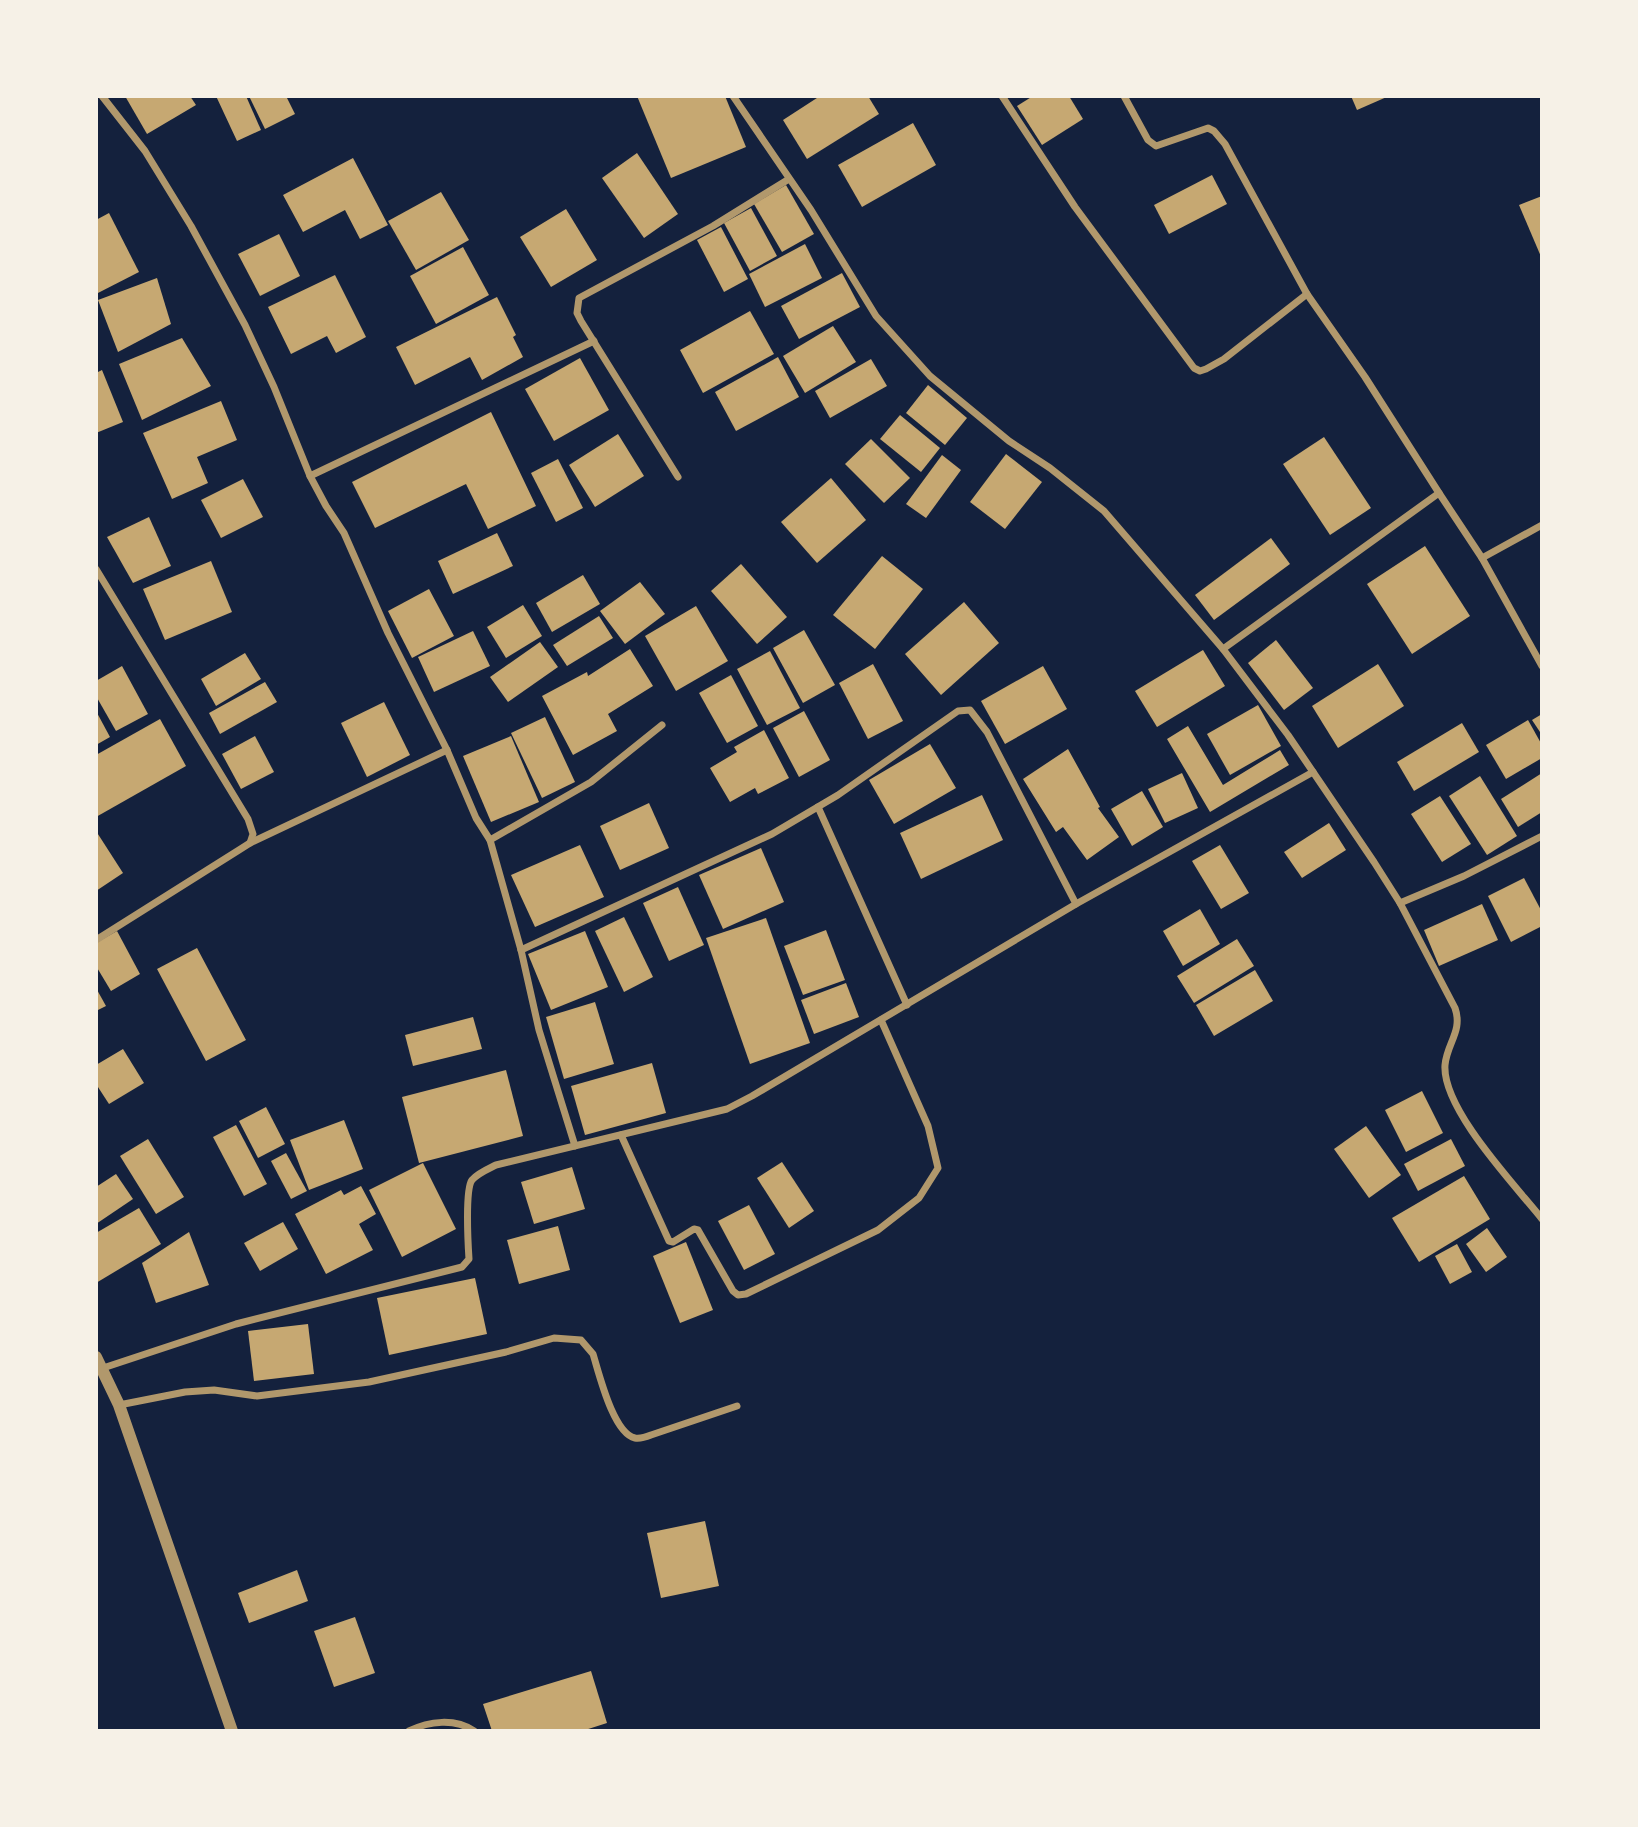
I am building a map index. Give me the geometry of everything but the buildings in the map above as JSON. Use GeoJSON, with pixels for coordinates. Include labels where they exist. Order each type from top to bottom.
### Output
{"type":"FeatureCollection","features":[{"type":"Feature","properties":{"kind":"street"},"geometry":{"type":"LineString","coordinates":[[102,96],[145,151],[191,226],[245,325],[274,387],[310,476],[344,533],[388,633],[447,750],[476,818],[490,840],[521,950],[539,1030],[575,1146]]}},
{"type":"Feature","properties":{"kind":"street"},"geometry":{"type":"LineString","coordinates":[[733,96],[811,210],[876,316],[930,376],[1009,441],[1050,468],[1104,511],[1223,649],[1312,772],[1400,903],[1455,1008],[1459,1020],[1445,1065],[1456,1107],[1542,1219]]}},
{"type":"Feature","properties":{"kind":"street"},"geometry":{"type":"LineString","coordinates":[[1002,96],[1076,207],[1194,368],[1200,371],[1224,359],[1307,294]]}},
{"type":"Feature","properties":{"kind":"street"},"geometry":{"type":"LineString","coordinates":[[1124,96],[1148,140],[1156,146],[1208,128],[1225,144],[1307,294],[1365,377],[1482,558],[1542,666]]}},
{"type":"Feature","properties":{"kind":"street"},"geometry":{"type":"LineString","coordinates":[[678,477],[577,313],[579,298],[713,226],[789,179]]}},
{"type":"Feature","properties":{"kind":"street"},"geometry":{"type":"LineString","coordinates":[[310,476],[594,341]]}},
{"type":"Feature","properties":{"kind":"street"},"geometry":{"type":"LineString","coordinates":[[1223,649],[1439,493]]}},
{"type":"Feature","properties":{"kind":"street"},"geometry":{"type":"LineString","coordinates":[[1482,558],[1542,525]]}},
{"type":"Feature","properties":{"kind":"street"},"geometry":{"type":"LineString","coordinates":[[96,569],[248,819],[253,834],[250,843]]}},
{"type":"Feature","properties":{"kind":"street"},"geometry":{"type":"LineString","coordinates":[[521,950],[772,834],[818,807],[958,711],[970,710],[987,732],[1076,904]]}},
{"type":"Feature","properties":{"kind":"street"},"geometry":{"type":"LineString","coordinates":[[490,840],[591,782],[662,725]]}},
{"type":"Feature","properties":{"kind":"street"},"geometry":{"type":"LineString","coordinates":[[96,940],[250,843],[447,750]]}},
{"type":"Feature","properties":{"kind":"street"},"geometry":{"type":"LineString","coordinates":[[232,1731],[119,1405],[100,1362],[236,1324],[461,1267],[469,1259],[467,1196],[470,1182],[496,1165],[727,1109],[1076,904],[1312,772]]}},
{"type":"Feature","properties":{"kind":"street"},"geometry":{"type":"LineString","coordinates":[[818,807],[907,1005]]}},
{"type":"Feature","properties":{"kind":"street"},"geometry":{"type":"LineString","coordinates":[[1400,903],[1464,876],[1542,836]]}},
{"type":"Feature","properties":{"kind":"street"},"geometry":{"type":"LineString","coordinates":[[621,1135],[669,1241],[698,1230],[733,1291],[738,1295],[746,1294],[878,1230],[919,1198],[938,1168],[928,1126],[881,1020]]}},
{"type":"Feature","properties":{"kind":"street"},"geometry":{"type":"LineString","coordinates":[[119,1405],[185,1392],[214,1390],[257,1396],[369,1382],[506,1352],[554,1338],[581,1340],[593,1354],[614,1416],[632,1437],[638,1439],[737,1406]]}},
{"type":"Feature","properties":{"kind":"street"},"geometry":{"type":"LineString","coordinates":[[409,1731],[421,1725],[442,1722],[464,1724],[474,1731]]}}]}
